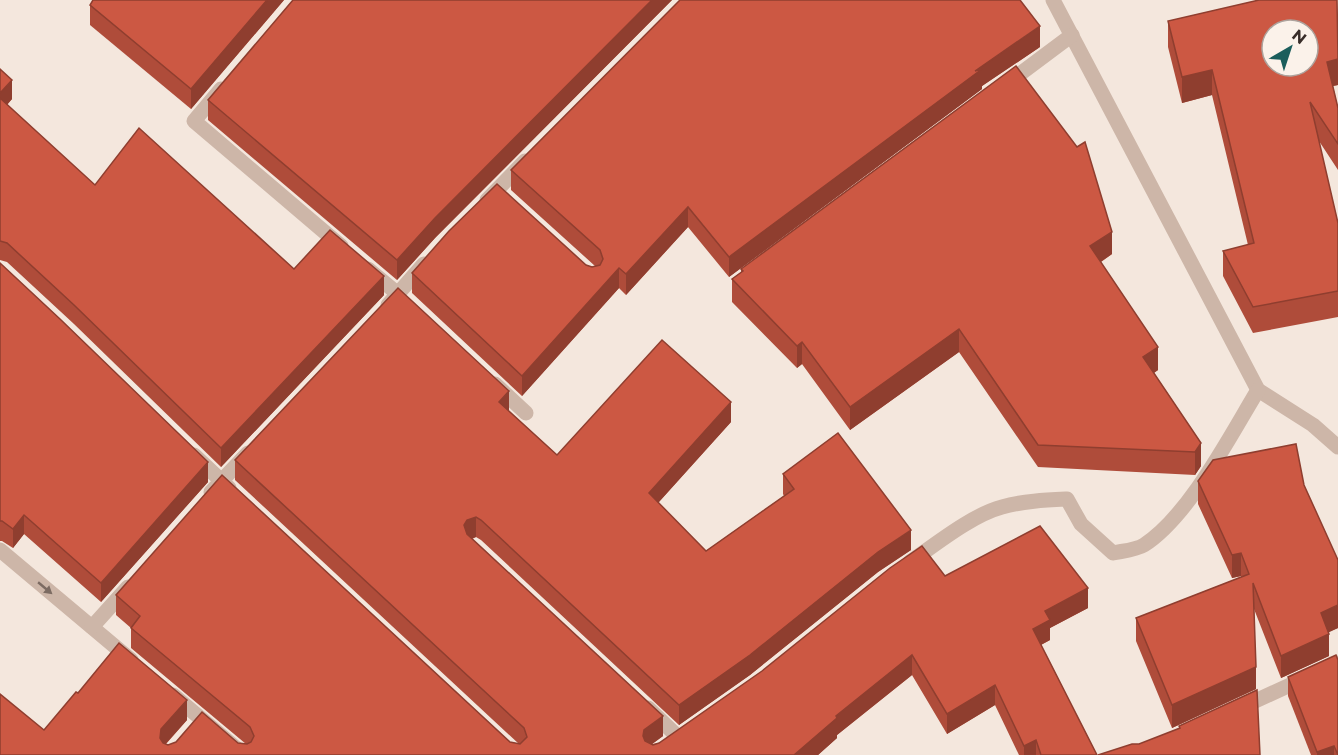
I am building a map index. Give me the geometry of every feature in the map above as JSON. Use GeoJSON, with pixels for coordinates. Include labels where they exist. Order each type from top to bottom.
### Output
{"type":"FeatureCollection","features":[{"type":"Feature","properties":{"kind":"street"},"geometry":{"type":"LineString","coordinates":[[1053,0],[1258,390],[1313,425],[1338,447]]}},
{"type":"Feature","properties":{"kind":"street"},"geometry":{"type":"LineString","coordinates":[[996,92],[1072,35]]}},
{"type":"Feature","properties":{"kind":"street"},"geometry":{"type":"LineString","coordinates":[[231,78],[194,121],[401,298]]}},
{"type":"Feature","properties":{"kind":"street"},"geometry":{"type":"LineString","coordinates":[[473,213],[501,194],[537,149]]}},
{"type":"Feature","properties":{"kind":"street"},"geometry":{"type":"LineString","coordinates":[[374,320],[401,298],[434,253]]}},
{"type":"Feature","properties":{"kind":"street"},"geometry":{"type":"LineString","coordinates":[[483,373],[526,413]]}},
{"type":"Feature","properties":{"kind":"street"},"geometry":{"type":"LineString","coordinates":[[893,574],[967,524],[1001,507],[1036,501],[1067,499],[1081,524],[1113,553],[1142,547],[1164,529],[1203,481],[1258,390]]}},
{"type":"Feature","properties":{"kind":"street"},"geometry":{"type":"LineString","coordinates":[[198,507],[261,439]]}},
{"type":"Feature","properties":{"kind":"street"},"geometry":{"type":"LineString","coordinates":[[187,448],[239,497]]}},
{"type":"Feature","properties":{"kind":"street"},"geometry":{"type":"LineString","coordinates":[[0,550],[146,673]]}},
{"type":"Feature","properties":{"kind":"street"},"geometry":{"type":"LineString","coordinates":[[92,627],[138,576]]}},
{"type":"Feature","properties":{"kind":"street"},"geometry":{"type":"LineString","coordinates":[[1231,712],[1338,663]]}},
{"type":"Feature","properties":{"kind":"street"},"geometry":{"type":"LineString","coordinates":[[165,688],[244,755]]}},
{"type":"Feature","properties":{"kind":"street"},"geometry":{"type":"LineString","coordinates":[[636,698],[678,737]]}},
{"type":"Feature","properties":{"kind":"street"},"geometry":{"type":"LineString","coordinates":[[188,733],[201,718]]}},
{"type":"Feature","properties":{"kind":"street"},"geometry":{"type":"LineString","coordinates":[[662,749],[694,728]]}},
{"type":"Feature","properties":{"kind":"building"},"geometry":{"type":"Polygon","coordinates":[[[93,0],[267,0],[191,89],[90,5],[93,0]]]}},
{"type":"Feature","properties":{"kind":"building"},"geometry":{"type":"Polygon","coordinates":[[[293,0],[652,0],[435,218],[397,260],[208,100],[293,0]]]}},
{"type":"Feature","properties":{"kind":"building"},"geometry":{"type":"Polygon","coordinates":[[[680,0],[1020,0],[1040,26],[975,71],[982,69],[729,257],[688,207],[626,274],[619,268],[522,376],[412,273],[449,231],[497,184],[586,265],[592,267],[600,265],[603,259],[600,250],[511,170],[680,0]]]}},
{"type":"Feature","properties":{"kind":"building"},"geometry":{"type":"Polygon","coordinates":[[[1259,0],[1337,0],[1338,59],[1327,62],[1338,108],[1338,144],[1310,102],[1338,223],[1338,291],[1253,307],[1223,251],[1254,243],[1212,70],[1182,77],[1168,21],[1259,0]]]}},
{"type":"Feature","properties":{"kind":"building"},"geometry":{"type":"Polygon","coordinates":[[[1016,66],[1077,147],[1085,142],[1112,232],[1090,246],[1158,347],[1143,357],[1201,443],[1195,452],[1038,445],[959,329],[850,407],[802,342],[797,346],[732,279],[743,271],[741,269],[1016,66]]]}},
{"type":"Feature","properties":{"kind":"building"},"geometry":{"type":"Polygon","coordinates":[[[0,69],[12,80],[0,93],[0,69]]]}},
{"type":"Feature","properties":{"kind":"building"},"geometry":{"type":"Polygon","coordinates":[[[0,98],[95,185],[139,128],[294,269],[330,230],[384,276],[221,448],[74,305],[7,243],[0,241],[0,98]]]}},
{"type":"Feature","properties":{"kind":"building"},"geometry":{"type":"Polygon","coordinates":[[[0,263],[208,462],[101,583],[24,515],[13,529],[0,521],[0,263]]]}},
{"type":"Feature","properties":{"kind":"building"},"geometry":{"type":"Polygon","coordinates":[[[398,288],[509,391],[499,402],[557,455],[662,340],[731,402],[649,493],[706,551],[794,489],[783,474],[838,433],[911,530],[878,552],[750,655],[679,705],[481,520],[476,517],[467,520],[464,525],[467,534],[663,716],[644,730],[645,741],[653,745],[659,743],[762,671],[890,568],[922,546],[945,576],[1040,526],[1088,588],[1045,611],[1050,620],[1033,629],[1097,755],[1041,755],[1036,740],[1024,746],[995,685],[947,714],[912,655],[836,716],[837,718],[794,755],[0,755],[0,694],[44,730],[119,643],[187,700],[161,729],[160,738],[163,743],[168,745],[176,742],[202,712],[238,743],[251,742],[254,736],[250,727],[131,628],[140,616],[116,595],[222,475],[510,742],[520,744],[527,737],[524,728],[235,460],[398,288]]]}},
{"type":"Feature","properties":{"kind":"building"},"geometry":{"type":"Polygon","coordinates":[[[1296,444],[1304,485],[1338,560],[1338,605],[1321,613],[1329,634],[1281,656],[1253,583],[1256,667],[1172,705],[1136,618],[1249,574],[1241,553],[1232,555],[1198,481],[1213,460],[1296,444]]]}},
{"type":"Feature","properties":{"kind":"building"},"geometry":{"type":"Polygon","coordinates":[[[1336,655],[1338,660],[1338,755],[1334,746],[1317,752],[1288,677],[1336,655]]]}},
{"type":"Feature","properties":{"kind":"building"},"geometry":{"type":"Polygon","coordinates":[[[1257,690],[1260,755],[1098,755],[1132,744],[1139,744],[1180,728],[1179,726],[1257,690]]]}}]}
